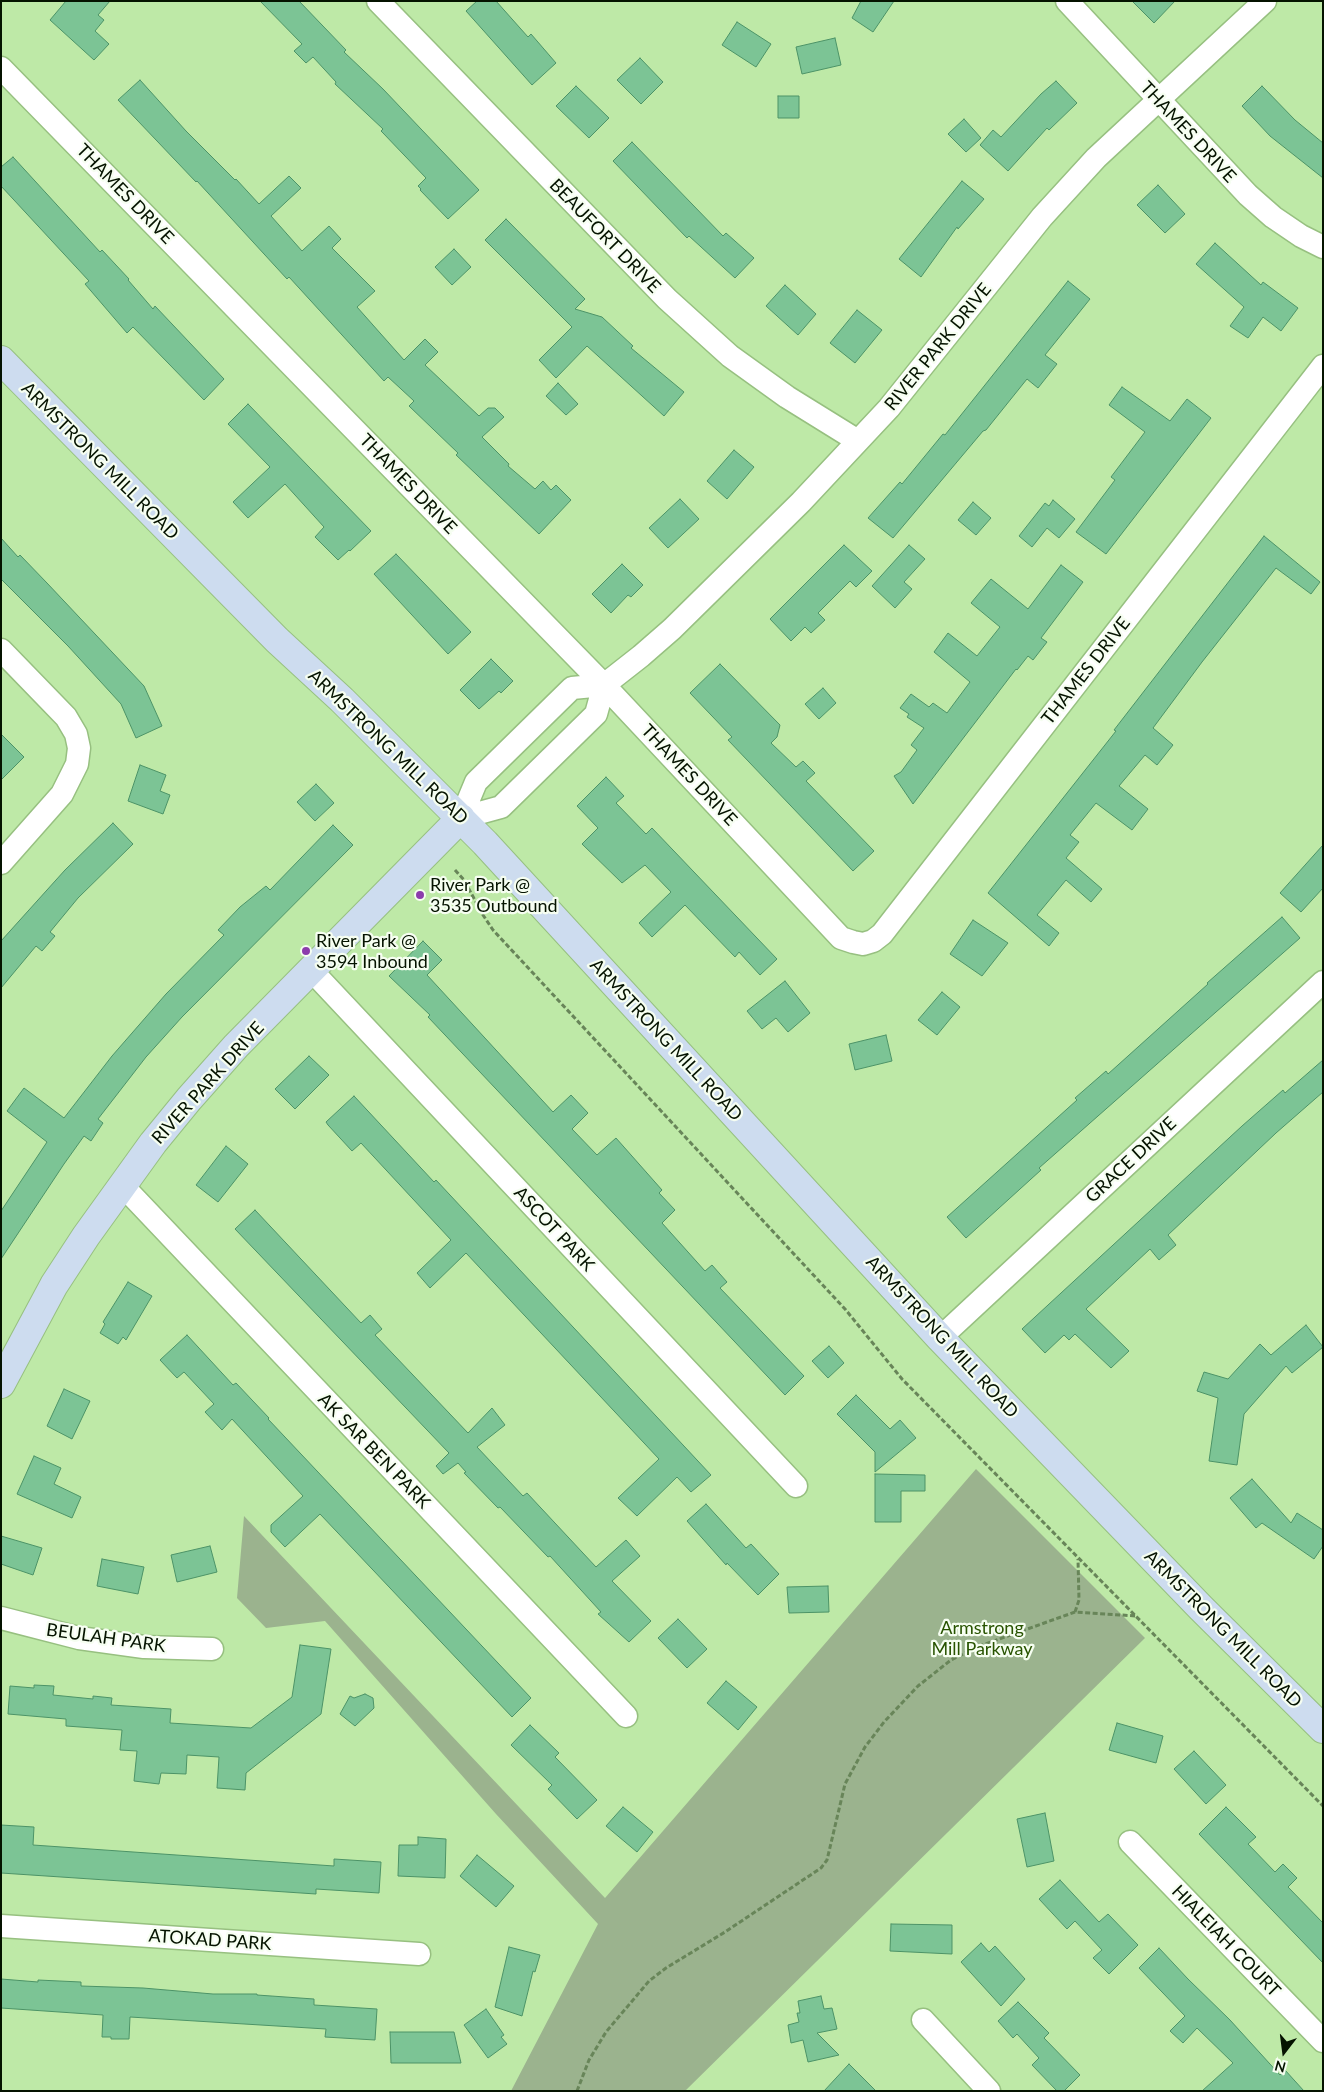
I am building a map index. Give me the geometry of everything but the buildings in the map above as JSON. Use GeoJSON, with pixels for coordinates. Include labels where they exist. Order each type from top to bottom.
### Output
{"type":"FeatureCollection","features":[{"type":"Feature","properties":{"kind":"main road","name":"ARMSTRONG MILL ROAD"},"geometry":{"type":"LineString","coordinates":[[1,360],[277,640],[342,700],[461,818],[940,1338],[1201,1608],[1323,1729]]}},
{"type":"Feature","properties":{"kind":"main road","name":"RIVER PARK DRIVE"},"geometry":{"type":"LineString","coordinates":[[1,1384],[54,1285],[86,1236],[153,1143],[236,1046],[461,818]]}},
{"type":"Feature","properties":{"kind":"street","name":"BEAUFORT DRIVE"},"geometry":{"type":"LineString","coordinates":[[378,1],[667,300],[730,356],[787,397],[858,441]]}},
{"type":"Feature","properties":{"kind":"street","name":"THAMES DRIVE"},"geometry":{"type":"LineString","coordinates":[[1067,1],[1248,195],[1300,236],[1323,247]]}},
{"type":"Feature","properties":{"kind":"street","name":"RIVER PARK DRIVE"},"geometry":{"type":"LineString","coordinates":[[461,818],[476,782],[572,688],[604,685],[672,629],[801,502],[889,408],[1042,217],[1096,158],[1265,1]]}},
{"type":"Feature","properties":{"kind":"street","name":"THAMES DRIVE"},"geometry":{"type":"LineString","coordinates":[[1,68],[604,685],[841,938],[863,944],[873,941],[882,934],[1323,366]]}},
{"type":"Feature","properties":{"kind":"street"},"geometry":{"type":"LineString","coordinates":[[1,650],[66,717],[76,734],[79,748],[77,764],[62,794],[1,863]]}},
{"type":"Feature","properties":{"kind":"street"},"geometry":{"type":"LineString","coordinates":[[461,818],[501,807],[596,714],[604,685]]}},
{"type":"Feature","properties":{"kind":"street","name":"ASCOT PARK"},"geometry":{"type":"LineString","coordinates":[[312,971],[796,1486]]}},
{"type":"Feature","properties":{"kind":"street","name":"GRACE DRIVE"},"geometry":{"type":"LineString","coordinates":[[940,1338],[1323,982]]}},
{"type":"Feature","properties":{"kind":"street","name":"AK SAR BEN PARK"},"geometry":{"type":"LineString","coordinates":[[123,1186],[626,1716]]}},
{"type":"Feature","properties":{"kind":"street","name":"BEULAH PARK"},"geometry":{"type":"LineString","coordinates":[[1,1618],[80,1638],[144,1647],[212,1649]]}},
{"type":"Feature","properties":{"kind":"street","name":"HIALEIAH COURT"},"geometry":{"type":"LineString","coordinates":[[1130,1842],[1323,2041]]}},
{"type":"Feature","properties":{"kind":"street","name":"ATOKAD PARK"},"geometry":{"type":"LineString","coordinates":[[1,1926],[419,1954]]}},
{"type":"Feature","properties":{"kind":"street"},"geometry":{"type":"LineString","coordinates":[[923,2020],[989,2091]]}},
{"type":"Feature","properties":{"kind":"path"},"geometry":{"type":"LineString","coordinates":[[455,870],[464,880],[482,916],[493,930],[845,1309],[902,1379],[1323,1806]]}},
{"type":"Feature","properties":{"kind":"path"},"geometry":{"type":"LineString","coordinates":[[1075,1612],[1079,1600],[1078,1559]]}},
{"type":"Feature","properties":{"kind":"path"},"geometry":{"type":"LineString","coordinates":[[577,2091],[589,2060],[606,2032],[649,1981],[666,1968],[725,1932],[821,1868],[826,1860],[845,1784],[865,1747],[884,1722],[918,1686],[951,1660],[977,1647],[1075,1612],[1137,1616]]}},
{"type":"Feature","properties":{"kind":"green space","name":"Armstrong Mill Parkway"},"geometry":{"type":"Polygon","coordinates":[[[976,1469],[1145,1638],[685,2091],[511,2091],[598,1924],[496,1814],[325,1621],[266,1628],[237,1598],[244,1516],[605,1898],[976,1469]]]}},
{"type":"Feature","properties":{"kind":"place","name":"River Park @ 3535 Outbound"},"geometry":{"type":"Point","coordinates":[420,895]}},
{"type":"Feature","properties":{"kind":"place","name":"River Park @ 3594 Inbound"},"geometry":{"type":"Point","coordinates":[306,951]}}]}
